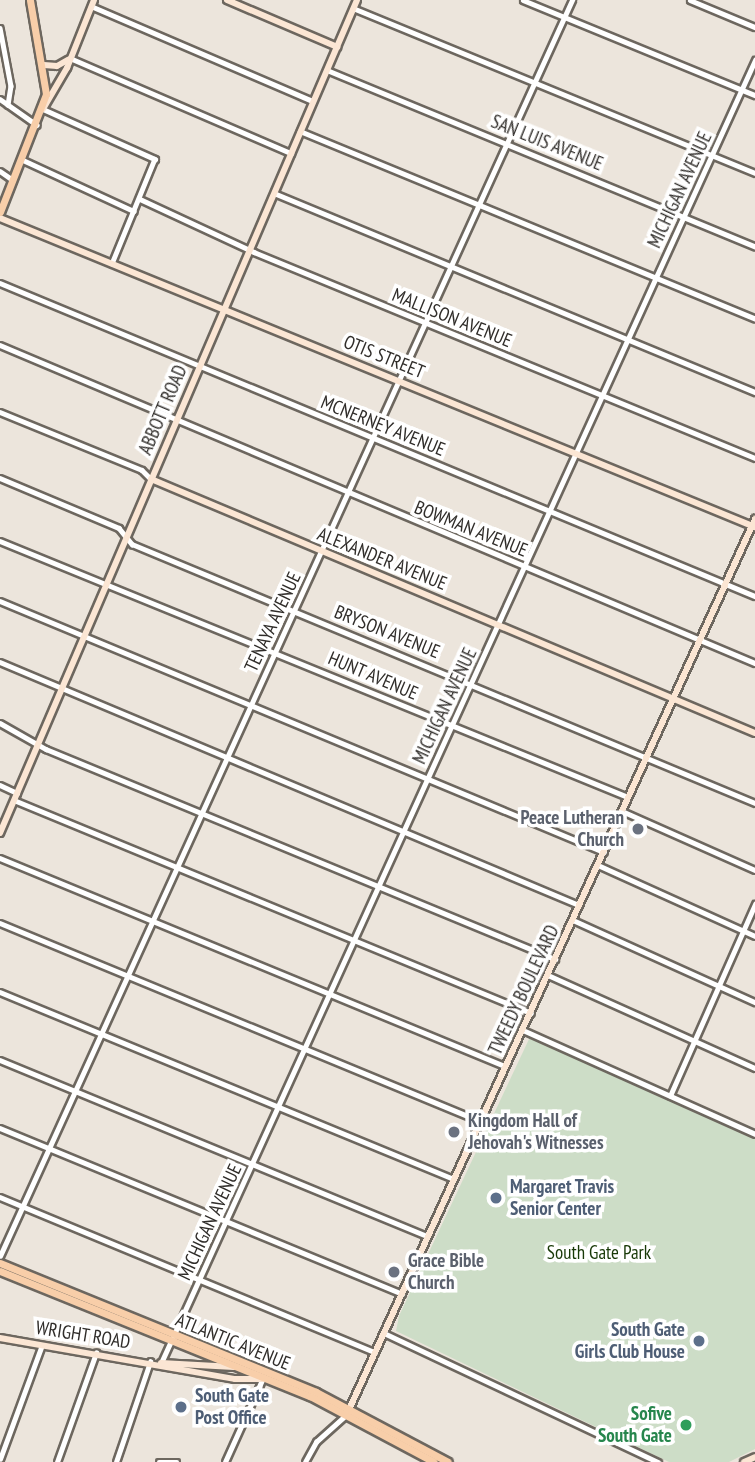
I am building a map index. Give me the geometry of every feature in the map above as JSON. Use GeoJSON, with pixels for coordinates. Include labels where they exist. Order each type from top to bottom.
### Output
{"type":"FeatureCollection","features":[{"type":"Feature","properties":{"kind":"main road"},"geometry":{"type":"LineString","coordinates":[[0,212],[43,109],[44,65],[30,0]]}},
{"type":"Feature","properties":{"kind":"main road","name":"ATLANTIC AVENUE"},"geometry":{"type":"LineString","coordinates":[[0,1263],[172,1338],[202,1354],[270,1373],[448,1462]]}},
{"type":"Feature","properties":{"kind":"main road","name":"ATLANTIC AVENUE"},"geometry":{"type":"LineString","coordinates":[[0,1271],[234,1363],[262,1379],[348,1412],[434,1462]]}},
{"type":"Feature","properties":{"kind":"street"},"geometry":{"type":"LineString","coordinates":[[227,0],[337,47]]}},
{"type":"Feature","properties":{"kind":"street","name":"ABBOTT ROAD"},"geometry":{"type":"LineString","coordinates":[[0,833],[357,0]]}},
{"type":"Feature","properties":{"kind":"street"},"geometry":{"type":"LineString","coordinates":[[523,0],[755,96]]}},
{"type":"Feature","properties":{"kind":"street","name":"TENAYA AVENUE"},"geometry":{"type":"LineString","coordinates":[[0,1256],[572,0]]}},
{"type":"Feature","properties":{"kind":"street"},"geometry":{"type":"LineString","coordinates":[[690,0],[755,27]]}},
{"type":"Feature","properties":{"kind":"street"},"geometry":{"type":"LineString","coordinates":[[112,264],[155,159],[43,109],[69,58],[92,3],[313,101]]}},
{"type":"Feature","properties":{"kind":"street"},"geometry":{"type":"LineString","coordinates":[[354,8],[755,173]]}},
{"type":"Feature","properties":{"kind":"street"},"geometry":{"type":"LineString","coordinates":[[0,28],[11,86],[8,105]]}},
{"type":"Feature","properties":{"kind":"street"},"geometry":{"type":"LineString","coordinates":[[44,65],[57,66],[69,58]]}},
{"type":"Feature","properties":{"kind":"street"},"geometry":{"type":"LineString","coordinates":[[69,58],[291,153]]}},
{"type":"Feature","properties":{"kind":"street","name":"MICHIGAN AVENUE"},"geometry":{"type":"LineString","coordinates":[[161,1363],[755,61]]}},
{"type":"Feature","properties":{"kind":"street","name":"SAN LUIS AVENUE"},"geometry":{"type":"LineString","coordinates":[[327,70],[755,246]]}},
{"type":"Feature","properties":{"kind":"street"},"geometry":{"type":"LineString","coordinates":[[0,99],[37,125]]}},
{"type":"Feature","properties":{"kind":"street"},"geometry":{"type":"LineString","coordinates":[[300,131],[755,319]]}},
{"type":"Feature","properties":{"kind":"street"},"geometry":{"type":"LineString","coordinates":[[23,160],[134,211]]}},
{"type":"Feature","properties":{"kind":"street"},"geometry":{"type":"LineString","coordinates":[[0,171],[14,180]]}},
{"type":"Feature","properties":{"kind":"street"},"geometry":{"type":"LineString","coordinates":[[274,193],[755,392]]}},
{"type":"Feature","properties":{"kind":"street","name":"MALLISON AVENUE"},"geometry":{"type":"LineString","coordinates":[[140,199],[250,249],[755,458]]}},
{"type":"Feature","properties":{"kind":"street","name":"OTIS STREET"},"geometry":{"type":"LineString","coordinates":[[0,218],[754,524]]}},
{"type":"Feature","properties":{"kind":"street","name":"MCNERNEY AVENUE"},"geometry":{"type":"LineString","coordinates":[[0,283],[755,596]]}},
{"type":"Feature","properties":{"kind":"street","name":"BOWMAN AVENUE"},"geometry":{"type":"LineString","coordinates":[[0,345],[755,663]]}},
{"type":"Feature","properties":{"kind":"street","name":"ALEXANDER AVENUE"},"geometry":{"type":"LineString","coordinates":[[0,412],[142,470],[151,478],[321,551],[674,696],[755,733]]}},
{"type":"Feature","properties":{"kind":"street","name":"BRYSON AVENUE"},"geometry":{"type":"LineString","coordinates":[[0,478],[119,528],[132,544],[648,755],[755,803]]}},
{"type":"Feature","properties":{"kind":"street","name":"TWEEDY BOULEVARD"},"geometry":{"type":"LineString","coordinates":[[305,1462],[316,1442],[348,1412],[754,524]]}},
{"type":"Feature","properties":{"kind":"street","name":"HUNT AVENUE"},"geometry":{"type":"LineString","coordinates":[[0,541],[276,651],[628,797]]}},
{"type":"Feature","properties":{"kind":"street"},"geometry":{"type":"LineString","coordinates":[[0,601],[604,852]]}},
{"type":"Feature","properties":{"kind":"street"},"geometry":{"type":"LineString","coordinates":[[0,662],[61,690],[579,905]]}},
{"type":"Feature","properties":{"kind":"street"},"geometry":{"type":"LineString","coordinates":[[0,723],[38,743],[202,813],[555,959]]}},
{"type":"Feature","properties":{"kind":"street"},"geometry":{"type":"LineString","coordinates":[[0,785],[16,796],[178,867],[531,1013]]}},
{"type":"Feature","properties":{"kind":"street"},"geometry":{"type":"LineString","coordinates":[[622,811],[755,870]]}},
{"type":"Feature","properties":{"kind":"street"},"geometry":{"type":"LineString","coordinates":[[0,858],[506,1066]]}},
{"type":"Feature","properties":{"kind":"street"},"geometry":{"type":"LineString","coordinates":[[598,865],[755,936]]}},
{"type":"Feature","properties":{"kind":"street"},"geometry":{"type":"LineString","coordinates":[[670,1096],[755,904]]}},
{"type":"Feature","properties":{"kind":"street"},"geometry":{"type":"LineString","coordinates":[[573,920],[755,1002]]}},
{"type":"Feature","properties":{"kind":"street"},"geometry":{"type":"LineString","coordinates":[[0,923],[481,1121]]}},
{"type":"Feature","properties":{"kind":"street"},"geometry":{"type":"LineString","coordinates":[[548,975],[755,1068]]}},
{"type":"Feature","properties":{"kind":"street"},"geometry":{"type":"LineString","coordinates":[[0,992],[454,1180]]}},
{"type":"Feature","properties":{"kind":"street"},"geometry":{"type":"LineString","coordinates":[[523,1030],[755,1135]]}},
{"type":"Feature","properties":{"kind":"street"},"geometry":{"type":"LineString","coordinates":[[0,1060],[428,1237]]}},
{"type":"Feature","properties":{"kind":"street"},"geometry":{"type":"LineString","coordinates":[[0,1128],[401,1294]]}},
{"type":"Feature","properties":{"kind":"street"},"geometry":{"type":"LineString","coordinates":[[0,1197],[375,1352]]}},
{"type":"Feature","properties":{"kind":"street"},"geometry":{"type":"LineString","coordinates":[[384,1332],[658,1462]]}},
{"type":"Feature","properties":{"kind":"street","name":"WRIGHT ROAD"},"geometry":{"type":"LineString","coordinates":[[0,1338],[190,1365],[206,1371],[234,1363]]}},
{"type":"Feature","properties":{"kind":"street"},"geometry":{"type":"LineString","coordinates":[[0,1459],[42,1345]]}},
{"type":"Feature","properties":{"kind":"street"},"geometry":{"type":"LineString","coordinates":[[57,1462],[97,1352]]}},
{"type":"Feature","properties":{"kind":"street"},"geometry":{"type":"LineString","coordinates":[[116,1462],[150,1361]]}},
{"type":"Feature","properties":{"kind":"street","name":"WRIGHT ROAD"},"geometry":{"type":"LineString","coordinates":[[161,1363],[182,1370],[262,1379]]}},
{"type":"Feature","properties":{"kind":"street"},"geometry":{"type":"LineString","coordinates":[[182,1370],[190,1365]]}},
{"type":"Feature","properties":{"kind":"street"},"geometry":{"type":"LineString","coordinates":[[225,1462],[262,1379]]}},
{"type":"Feature","properties":{"kind":"street"},"geometry":{"type":"LineString","coordinates":[[744,1462],[755,1457]]}},
{"type":"Feature","properties":{"kind":"street"},"geometry":{"type":"LineString","coordinates":[[159,1462],[177,1462]]}},
{"type":"Feature","properties":{"kind":"green space","name":"South Gate Park"},"geometry":{"type":"Polygon","coordinates":[[[530,1037],[755,1137],[755,1449],[729,1462],[669,1462],[396,1331],[399,1316],[530,1037]]]}},
{"type":"Feature","properties":{"kind":"place","name":"Peace Lutheran Church"},"geometry":{"type":"Point","coordinates":[638,829]}},
{"type":"Feature","properties":{"kind":"place","name":"Kingdom Hall of Jehovah's Witnesses"},"geometry":{"type":"Point","coordinates":[454,1132]}},
{"type":"Feature","properties":{"kind":"place","name":"Margaret Travis Senior Center"},"geometry":{"type":"Point","coordinates":[496,1198]}},
{"type":"Feature","properties":{"kind":"place","name":"Grace Bible Church"},"geometry":{"type":"Point","coordinates":[394,1272]}},
{"type":"Feature","properties":{"kind":"place","name":"South Gate Girls Club House"},"geometry":{"type":"Point","coordinates":[699,1341]}},
{"type":"Feature","properties":{"kind":"place","name":"South Gate Post Office"},"geometry":{"type":"Point","coordinates":[181,1407]}},
{"type":"Feature","properties":{"kind":"place","name":"Sofive South Gate"},"geometry":{"type":"Point","coordinates":[686,1425]}}]}
